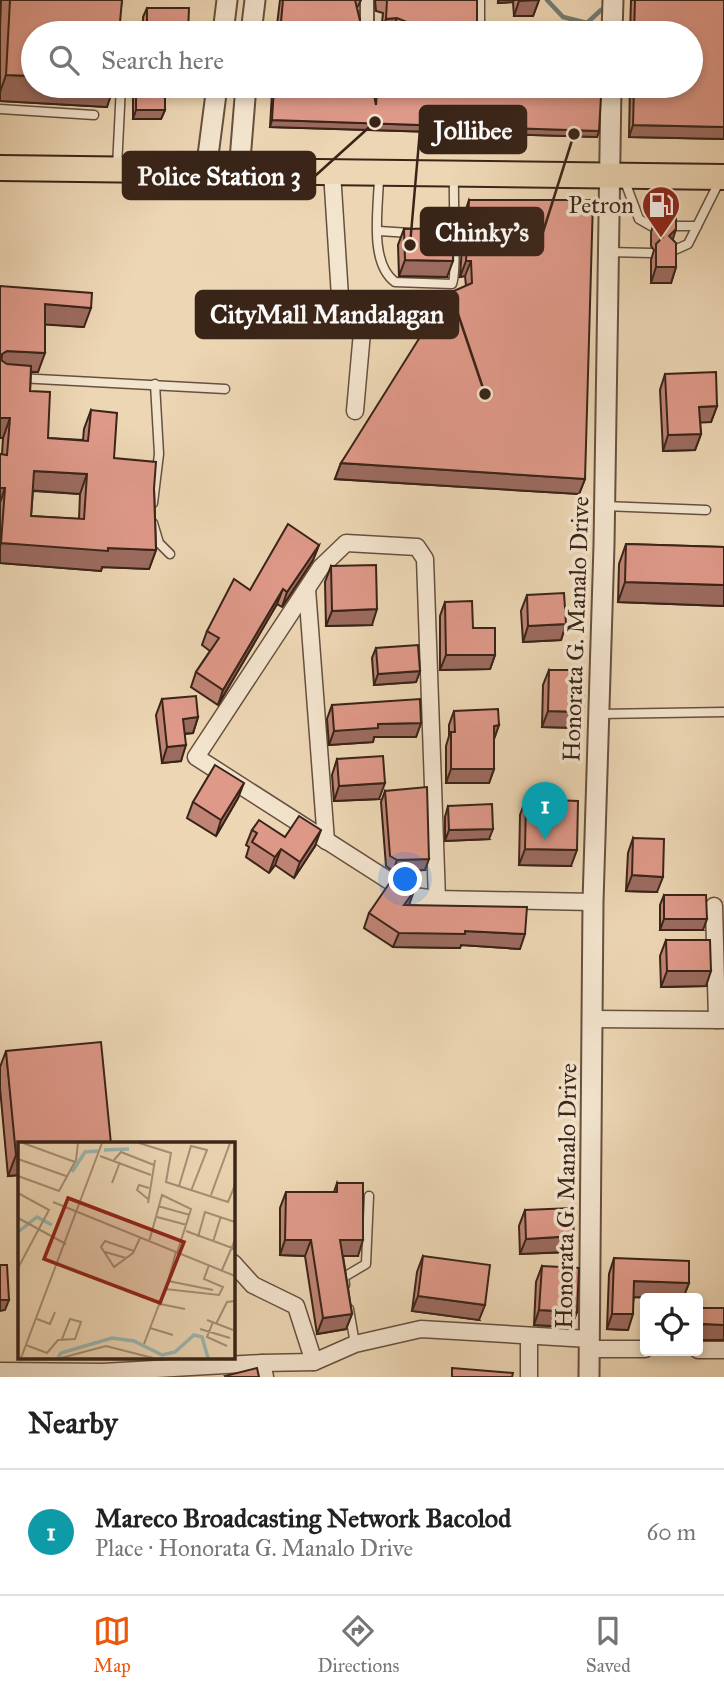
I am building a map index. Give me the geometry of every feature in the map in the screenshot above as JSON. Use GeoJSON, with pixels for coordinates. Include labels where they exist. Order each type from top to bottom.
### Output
{"type":"FeatureCollection","features":[{"type":"Feature","properties":{"kind":"main road"},"geometry":{"type":"LineString","coordinates":[[0,169],[723,177]]}},
{"type":"Feature","properties":{"kind":"street"},"geometry":{"type":"LineString","coordinates":[[224,21],[227,0]]}},
{"type":"Feature","properties":{"kind":"street"},"geometry":{"type":"LineString","coordinates":[[252,21],[255,0]]}},
{"type":"Feature","properties":{"kind":"street"},"geometry":{"type":"LineString","coordinates":[[367,0],[367,21]]}},
{"type":"Feature","properties":{"kind":"street"},"geometry":{"type":"LineString","coordinates":[[612,21],[613,0]]}},
{"type":"Feature","properties":{"kind":"street"},"geometry":{"type":"LineString","coordinates":[[206,171],[215,98]]}},
{"type":"Feature","properties":{"kind":"street"},"geometry":{"type":"LineString","coordinates":[[239,172],[245,98]]}},
{"type":"Feature","properties":{"kind":"street","name":"Honorata G. Manalo Drive"},"geometry":{"type":"LineString","coordinates":[[589,1377],[593,902],[604,506],[607,251],[616,176],[612,98]]}},
{"type":"Feature","properties":{"kind":"street"},"geometry":{"type":"LineString","coordinates":[[332,172],[341,296],[344,305],[363,321],[355,411]]}},
{"type":"Feature","properties":{"kind":"street"},"geometry":{"type":"LineString","coordinates":[[437,899],[424,555],[417,547],[346,543],[330,556],[196,757],[413,896],[437,899],[593,902]]}},
{"type":"Feature","properties":{"kind":"street"},"geometry":{"type":"LineString","coordinates":[[307,589],[326,841]]}},
{"type":"Feature","properties":{"kind":"street"},"geometry":{"type":"LineString","coordinates":[[592,1019],[720,1020],[714,906]]}},
{"type":"Feature","properties":{"kind":"street"},"geometry":{"type":"LineString","coordinates":[[234,1264],[253,1285],[296,1306],[314,1362]]}},
{"type":"Feature","properties":{"kind":"street"},"geometry":{"type":"LineString","coordinates":[[0,1371],[263,1370],[314,1362],[355,1344],[421,1329],[529,1336],[640,1349]]}},
{"type":"Feature","properties":{"kind":"street"},"geometry":{"type":"LineString","coordinates":[[529,1336],[529,1377]]}},
{"type":"Feature","properties":{"kind":"street"},"geometry":{"type":"LineString","coordinates":[[703,1350],[724,1350]]}},
{"type":"Feature","properties":{"kind":"lane"},"geometry":{"type":"LineString","coordinates":[[480,0],[480,21]]}},
{"type":"Feature","properties":{"kind":"lane"},"geometry":{"type":"LineString","coordinates":[[117,170],[120,98]]}},
{"type":"Feature","properties":{"kind":"lane"},"geometry":{"type":"LineString","coordinates":[[0,109],[94,115]]}},
{"type":"Feature","properties":{"kind":"lane"},"geometry":{"type":"LineString","coordinates":[[379,172],[380,264],[395,282],[453,284],[454,175]]}},
{"type":"Feature","properties":{"kind":"lane"},"geometry":{"type":"LineString","coordinates":[[616,176],[639,219],[651,226]]}},
{"type":"Feature","properties":{"kind":"lane"},"geometry":{"type":"LineString","coordinates":[[670,252],[681,250],[688,244],[723,177]]}},
{"type":"Feature","properties":{"kind":"lane"},"geometry":{"type":"LineString","coordinates":[[671,226],[697,226]]}},
{"type":"Feature","properties":{"kind":"lane"},"geometry":{"type":"LineString","coordinates":[[379,231],[415,233]]}},
{"type":"Feature","properties":{"kind":"lane"},"geometry":{"type":"LineString","coordinates":[[440,234],[452,235]]}},
{"type":"Feature","properties":{"kind":"lane"},"geometry":{"type":"LineString","coordinates":[[607,251],[651,253]]}},
{"type":"Feature","properties":{"kind":"lane"},"geometry":{"type":"LineString","coordinates":[[0,377],[225,389]]}},
{"type":"Feature","properties":{"kind":"lane"},"geometry":{"type":"LineString","coordinates":[[155,384],[159,454],[152,508],[153,527],[159,542],[170,554]]}},
{"type":"Feature","properties":{"kind":"lane"},"geometry":{"type":"LineString","coordinates":[[604,506],[706,510]]}},
{"type":"Feature","properties":{"kind":"lane"},"geometry":{"type":"LineString","coordinates":[[599,714],[724,712]]}},
{"type":"Feature","properties":{"kind":"lane"},"geometry":{"type":"LineString","coordinates":[[346,1290],[344,1277],[366,1264],[369,1196]]}},
{"type":"Feature","properties":{"kind":"lane"},"geometry":{"type":"LineString","coordinates":[[348,1304],[355,1344]]}},
{"type":"Feature","properties":{"kind":"building"},"geometry":{"type":"Polygon","coordinates":[[[10,0],[122,0],[120,21],[21,21],[21,76],[6,75],[10,0]]]}},
{"type":"Feature","properties":{"kind":"building"},"geometry":{"type":"Polygon","coordinates":[[[283,0],[355,0],[360,21],[281,21],[283,0]]]}},
{"type":"Feature","properties":{"kind":"building"},"geometry":{"type":"Polygon","coordinates":[[[387,0],[477,0],[477,21],[386,19],[387,0]]]}},
{"type":"Feature","properties":{"kind":"building"},"geometry":{"type":"Polygon","coordinates":[[[635,0],[724,0],[724,127],[633,125],[634,98],[703,98],[703,21],[634,21],[635,0]]]}},
{"type":"Feature","properties":{"kind":"building"},"geometry":{"type":"Polygon","coordinates":[[[147,8],[189,8],[188,21],[147,21],[147,8]]]}},
{"type":"Feature","properties":{"kind":"building"},"geometry":{"type":"Polygon","coordinates":[[[136,98],[165,98],[165,110],[136,110],[136,98]]]}},
{"type":"Feature","properties":{"kind":"building"},"geometry":{"type":"Polygon","coordinates":[[[273,98],[375,98],[376,105],[376,98],[601,98],[599,131],[272,120],[273,98]]]}},
{"type":"Feature","properties":{"kind":"building"},"geometry":{"type":"Polygon","coordinates":[[[469,200],[593,200],[585,479],[341,463],[447,294],[472,283],[471,261],[466,261],[469,200]]]}},
{"type":"Feature","properties":{"kind":"building"},"geometry":{"type":"Polygon","coordinates":[[[657,202],[676,202],[670,210],[676,217],[676,229],[669,236],[676,243],[676,267],[656,267],[656,244],[663,237],[656,231],[657,217],[663,211],[657,202]]]}},
{"type":"Feature","properties":{"kind":"building"},"geometry":{"type":"Polygon","coordinates":[[[454,228],[453,261],[405,260],[404,229],[454,228]]]}},
{"type":"Feature","properties":{"kind":"building"},"geometry":{"type":"Polygon","coordinates":[[[0,286],[92,293],[91,308],[45,304],[45,353],[7,351],[2,354],[1,360],[7,364],[31,366],[30,391],[50,392],[48,438],[88,441],[91,410],[117,413],[114,458],[156,462],[156,550],[108,548],[108,551],[1,543],[5,488],[0,488],[0,454],[7,455],[10,418],[0,418],[0,286]],[[34,471],[31,516],[84,519],[87,474],[34,471]]]}},
{"type":"Feature","properties":{"kind":"building"},"geometry":{"type":"Polygon","coordinates":[[[716,372],[717,406],[699,407],[701,434],[668,435],[665,374],[716,372]]]}},
{"type":"Feature","properties":{"kind":"building"},"geometry":{"type":"Polygon","coordinates":[[[288,524],[319,545],[287,592],[283,589],[223,690],[196,672],[219,638],[207,631],[234,579],[250,590],[288,524]]]}},
{"type":"Feature","properties":{"kind":"building"},"geometry":{"type":"Polygon","coordinates":[[[626,544],[724,547],[724,585],[625,582],[626,544]]]}},
{"type":"Feature","properties":{"kind":"building"},"geometry":{"type":"Polygon","coordinates":[[[376,565],[377,609],[332,611],[331,566],[376,565]]]}},
{"type":"Feature","properties":{"kind":"building"},"geometry":{"type":"Polygon","coordinates":[[[564,593],[566,624],[528,626],[527,595],[564,593]]]}},
{"type":"Feature","properties":{"kind":"building"},"geometry":{"type":"Polygon","coordinates":[[[472,601],[473,628],[495,628],[495,655],[446,655],[445,602],[472,601]]]}},
{"type":"Feature","properties":{"kind":"building"},"geometry":{"type":"Polygon","coordinates":[[[418,645],[420,671],[378,674],[376,648],[418,645]]]}},
{"type":"Feature","properties":{"kind":"building"},"geometry":{"type":"Polygon","coordinates":[[[549,670],[584,670],[583,712],[548,711],[549,670]]]}},
{"type":"Feature","properties":{"kind":"building"},"geometry":{"type":"Polygon","coordinates":[[[196,696],[198,717],[183,719],[186,745],[167,747],[162,699],[196,696]]]}},
{"type":"Feature","properties":{"kind":"building"},"geometry":{"type":"Polygon","coordinates":[[[420,699],[421,723],[378,724],[378,728],[334,731],[332,705],[420,699]]]}},
{"type":"Feature","properties":{"kind":"building"},"geometry":{"type":"Polygon","coordinates":[[[498,709],[499,725],[494,726],[494,769],[451,769],[454,711],[498,709]]]}},
{"type":"Feature","properties":{"kind":"building"},"geometry":{"type":"Polygon","coordinates":[[[383,756],[385,783],[339,786],[337,759],[383,756]]]}},
{"type":"Feature","properties":{"kind":"building"},"geometry":{"type":"Polygon","coordinates":[[[215,765],[244,783],[221,820],[193,802],[215,765]]]}},
{"type":"Feature","properties":{"kind":"building"},"geometry":{"type":"Polygon","coordinates":[[[427,787],[429,859],[397,860],[390,856],[385,791],[427,787]]]}},
{"type":"Feature","properties":{"kind":"building"},"geometry":{"type":"Polygon","coordinates":[[[526,799],[578,801],[577,850],[525,849],[526,799]]]}},
{"type":"Feature","properties":{"kind":"building"},"geometry":{"type":"Polygon","coordinates":[[[492,804],[493,829],[449,830],[448,806],[492,804]]]}},
{"type":"Feature","properties":{"kind":"building"},"geometry":{"type":"Polygon","coordinates":[[[299,816],[321,830],[300,862],[281,849],[275,857],[252,842],[257,833],[252,830],[259,820],[285,837],[299,816]]]}},
{"type":"Feature","properties":{"kind":"building"},"geometry":{"type":"Polygon","coordinates":[[[633,838],[664,839],[663,877],[632,875],[633,838]]]}},
{"type":"Feature","properties":{"kind":"building"},"geometry":{"type":"Polygon","coordinates":[[[393,878],[414,891],[404,905],[527,907],[525,934],[465,931],[465,934],[399,933],[369,913],[393,878]]]}},
{"type":"Feature","properties":{"kind":"building"},"geometry":{"type":"Polygon","coordinates":[[[664,895],[706,895],[707,919],[664,919],[664,895]]]}},
{"type":"Feature","properties":{"kind":"building"},"geometry":{"type":"Polygon","coordinates":[[[666,940],[710,940],[711,971],[667,971],[666,940]]]}},
{"type":"Feature","properties":{"kind":"building"},"geometry":{"type":"Polygon","coordinates":[[[101,1042],[111,1142],[18,1142],[16,1155],[6,1051],[101,1042]]]}},
{"type":"Feature","properties":{"kind":"building"},"geometry":{"type":"Polygon","coordinates":[[[337,1183],[363,1183],[363,1240],[340,1240],[352,1314],[323,1318],[311,1240],[285,1240],[286,1192],[337,1192],[337,1183]]]}},
{"type":"Feature","properties":{"kind":"building"},"geometry":{"type":"Polygon","coordinates":[[[572,1208],[574,1236],[526,1239],[525,1210],[572,1208]]]}},
{"type":"Feature","properties":{"kind":"building"},"geometry":{"type":"Polygon","coordinates":[[[423,1256],[490,1265],[485,1305],[418,1296],[423,1256]]]}},
{"type":"Feature","properties":{"kind":"building"},"geometry":{"type":"Polygon","coordinates":[[[614,1258],[689,1261],[689,1283],[634,1281],[633,1314],[612,1314],[614,1258]]]}},
{"type":"Feature","properties":{"kind":"building"},"geometry":{"type":"Polygon","coordinates":[[[0,1265],[7,1265],[9,1300],[0,1300],[0,1265]]]}},
{"type":"Feature","properties":{"kind":"building"},"geometry":{"type":"Polygon","coordinates":[[[542,1266],[579,1268],[577,1312],[539,1310],[542,1266]]]}},
{"type":"Feature","properties":{"kind":"building"},"geometry":{"type":"Polygon","coordinates":[[[703,1308],[724,1308],[724,1325],[704,1324],[703,1308]]]}},
{"type":"Feature","properties":{"kind":"building"},"geometry":{"type":"Polygon","coordinates":[[[257,1368],[259,1377],[225,1376],[257,1368]]]}},
{"type":"Feature","properties":{"kind":"building"},"geometry":{"type":"Polygon","coordinates":[[[452,1368],[513,1373],[512,1377],[452,1377],[452,1368]]]}},
{"type":"Feature","properties":{"kind":"waterway"},"geometry":{"type":"LineString","coordinates":[[547,0],[563,17],[579,21]]}},
{"type":"Feature","properties":{"kind":"waterway"},"geometry":{"type":"LineString","coordinates":[[589,21],[601,10]]}},
{"type":"Feature","properties":{"kind":"place","name":"Police Station 3"},"geometry":{"type":"Point","coordinates":[375,122]}},
{"type":"Feature","properties":{"kind":"place","name":"Chinky's"},"geometry":{"type":"Point","coordinates":[574,134]}},
{"type":"Feature","properties":{"kind":"place","name":"Petron"},"geometry":{"type":"Point","coordinates":[661,239]}},
{"type":"Feature","properties":{"kind":"place","name":"Jollibee"},"geometry":{"type":"Point","coordinates":[410,245]}},
{"type":"Feature","properties":{"kind":"place","name":"CityMall Mandalagan"},"geometry":{"type":"Point","coordinates":[485,394]}},
{"type":"Feature","properties":{"kind":"place","name":"Mareco Broadcasting Network Bacolod"},"geometry":{"type":"Point","coordinates":[545,840]}}]}
